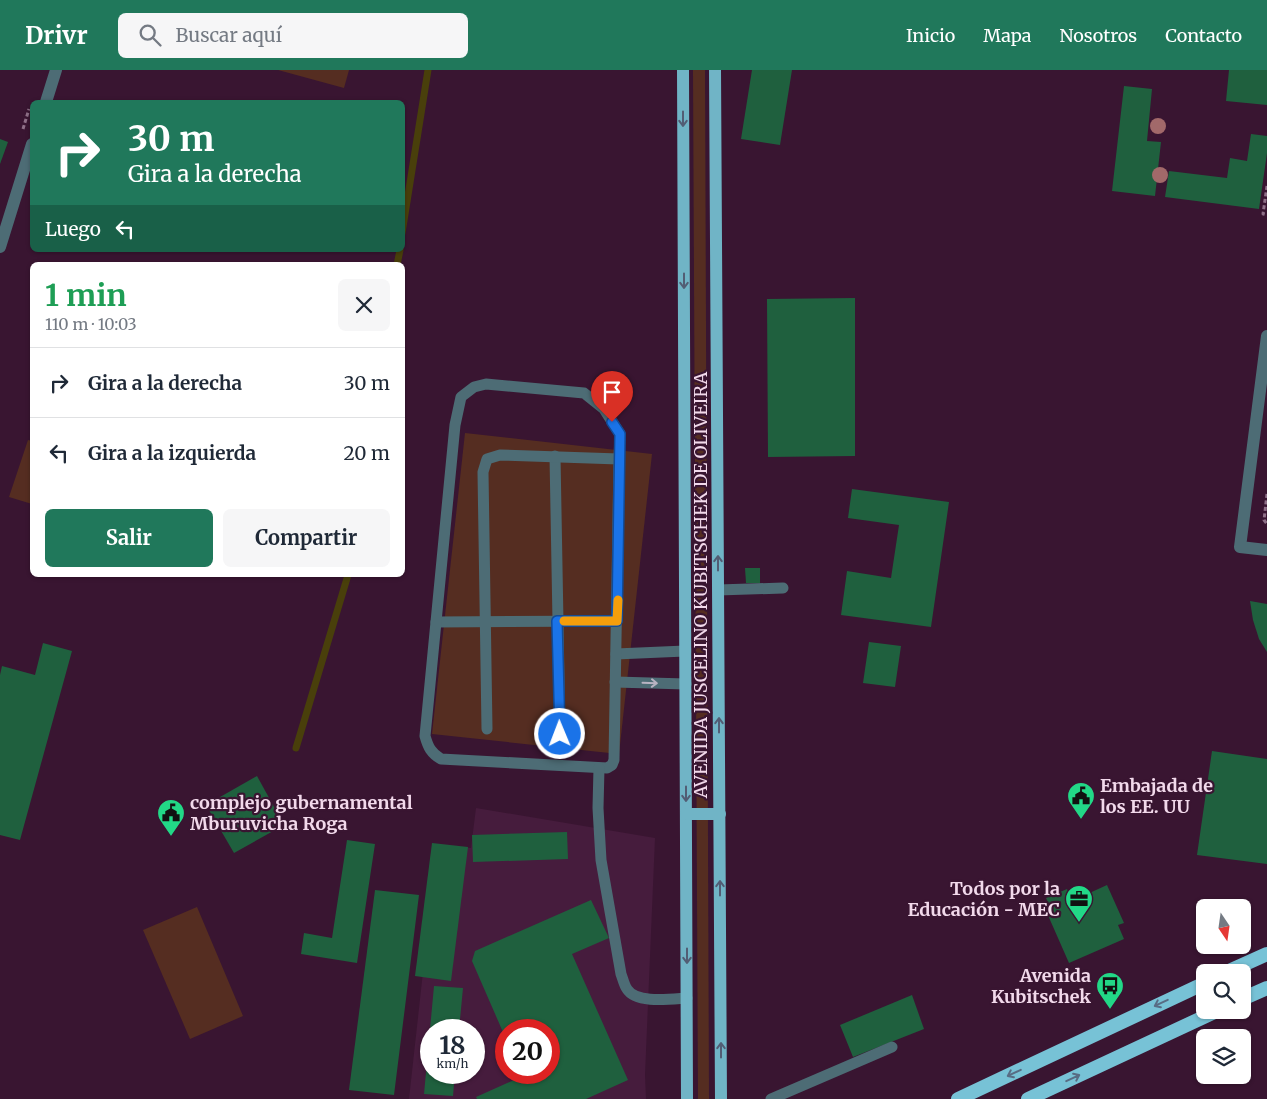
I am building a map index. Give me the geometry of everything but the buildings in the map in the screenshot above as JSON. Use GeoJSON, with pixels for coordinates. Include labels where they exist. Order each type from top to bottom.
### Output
{"type":"FeatureCollection","features":[{"type":"Feature","properties":{"kind":"highway"},"geometry":{"type":"LineString","coordinates":[[1245,964],[1267,954]]}},
{"type":"Feature","properties":{"kind":"highway"},"geometry":{"type":"LineString","coordinates":[[958,1099],[1196,986]]}},
{"type":"Feature","properties":{"kind":"highway"},"geometry":{"type":"LineString","coordinates":[[1251,995],[1267,988]]}},
{"type":"Feature","properties":{"kind":"highway"},"geometry":{"type":"LineString","coordinates":[[1028,1099],[1200,1019]]}},
{"type":"Feature","properties":{"kind":"main road","name":"AVENIDA JUSCELINO KUBITSCHEK DE OLIVEIRA"},"geometry":{"type":"LineString","coordinates":[[683,70],[687,1099]]}},
{"type":"Feature","properties":{"kind":"main road","name":"AVENIDA JUSCELINO KUBITSCHEK DE OLIVEIRA"},"geometry":{"type":"LineString","coordinates":[[715,70],[721,1099]]}},
{"type":"Feature","properties":{"kind":"main road"},"geometry":{"type":"LineString","coordinates":[[686,814],[720,814]]}},
{"type":"Feature","properties":{"kind":"street"},"geometry":{"type":"LineString","coordinates":[[47,100],[56,70]]}},
{"type":"Feature","properties":{"kind":"street"},"geometry":{"type":"LineString","coordinates":[[0,247],[30,150]]}},
{"type":"Feature","properties":{"kind":"street"},"geometry":{"type":"LineString","coordinates":[[1267,336],[1240,547],[1267,550]]}},
{"type":"Feature","properties":{"kind":"lane"},"geometry":{"type":"LineString","coordinates":[[486,384],[584,392],[604,409],[620,434],[617,621],[614,760],[612,765],[607,768],[599,768],[441,759],[434,756],[428,747],[425,736],[455,425],[461,397],[474,387],[486,384]]}},
{"type":"Feature","properties":{"kind":"lane"},"geometry":{"type":"LineString","coordinates":[[487,729],[483,472],[487,459],[500,455],[619,459]]}},
{"type":"Feature","properties":{"kind":"lane"},"geometry":{"type":"LineString","coordinates":[[555,456],[560,734]]}},
{"type":"Feature","properties":{"kind":"lane"},"geometry":{"type":"LineString","coordinates":[[718,590],[784,588]]}},
{"type":"Feature","properties":{"kind":"lane"},"geometry":{"type":"LineString","coordinates":[[436,622],[617,621]]}},
{"type":"Feature","properties":{"kind":"lane"},"geometry":{"type":"LineString","coordinates":[[616,654],[685,651]]}},
{"type":"Feature","properties":{"kind":"lane"},"geometry":{"type":"LineString","coordinates":[[615,682],[686,684]]}},
{"type":"Feature","properties":{"kind":"lane"},"geometry":{"type":"LineString","coordinates":[[599,768],[598,808],[601,860],[621,974],[627,989],[634,996],[658,1000],[687,998]]}},
{"type":"Feature","properties":{"kind":"lane"},"geometry":{"type":"LineString","coordinates":[[771,1099],[892,1047]]}},
{"type":"Feature","properties":{"kind":"path"},"geometry":{"type":"LineString","coordinates":[[1267,186],[1263,214],[1267,215]]}},
{"type":"Feature","properties":{"kind":"path"},"geometry":{"type":"LineString","coordinates":[[1267,494],[1264,520],[1267,524]]}},
{"type":"Feature","properties":{"kind":"shaded area"},"geometry":{"type":"Polygon","coordinates":[[[278,70],[349,70],[344,88],[278,70]]]}},
{"type":"Feature","properties":{"kind":"shaded area"},"geometry":{"type":"Polygon","coordinates":[[[693,70],[705,70],[709,1099],[698,1099],[693,70]]]}},
{"type":"Feature","properties":{"kind":"shaded area"},"geometry":{"type":"Polygon","coordinates":[[[465,433],[652,454],[619,754],[432,734],[465,433]]]}},
{"type":"Feature","properties":{"kind":"shaded area"},"geometry":{"type":"Polygon","coordinates":[[[28,440],[30,440],[30,503],[9,497],[28,440]]]}},
{"type":"Feature","properties":{"kind":"shaded area"},"geometry":{"type":"Polygon","coordinates":[[[476,808],[655,838],[645,1075],[646,1099],[409,1099],[437,845],[471,848],[476,808]]]}},
{"type":"Feature","properties":{"kind":"shaded area"},"geometry":{"type":"Polygon","coordinates":[[[197,907],[243,1016],[190,1039],[143,930],[197,907]]]}},
{"type":"Feature","properties":{"kind":"waterway"},"geometry":{"type":"LineString","coordinates":[[405,214],[428,70]]}},
{"type":"Feature","properties":{"kind":"waterway"},"geometry":{"type":"LineString","coordinates":[[398,262],[400,252]]}},
{"type":"Feature","properties":{"kind":"waterway"},"geometry":{"type":"LineString","coordinates":[[296,748],[347,577]]}},
{"type":"Feature","properties":{"kind":"slow traffic"},"geometry":{"type":"LineString","coordinates":[[564,621],[617,621],[618,600]]}},
{"type":"Feature","properties":{"kind":"place","name":"Embajada de los EE. UU"},"geometry":{"type":"Point","coordinates":[1081,820]}},
{"type":"Feature","properties":{"kind":"place","name":"complejo gubernamental Mburuvicha Roga"},"geometry":{"type":"Point","coordinates":[171,837]}},
{"type":"Feature","properties":{"kind":"place","name":"Todos por la Educación - MEC"},"geometry":{"type":"Point","coordinates":[1079,923]}},
{"type":"Feature","properties":{"kind":"place","name":"Avenida Kubitschek"},"geometry":{"type":"Point","coordinates":[1110,1010]}},
{"type":"Feature","properties":{"kind":"route"},"geometry":{"type":"LineString","coordinates":[[560,734],[557,621],[617,621],[620,434],[612,422]]}}]}
